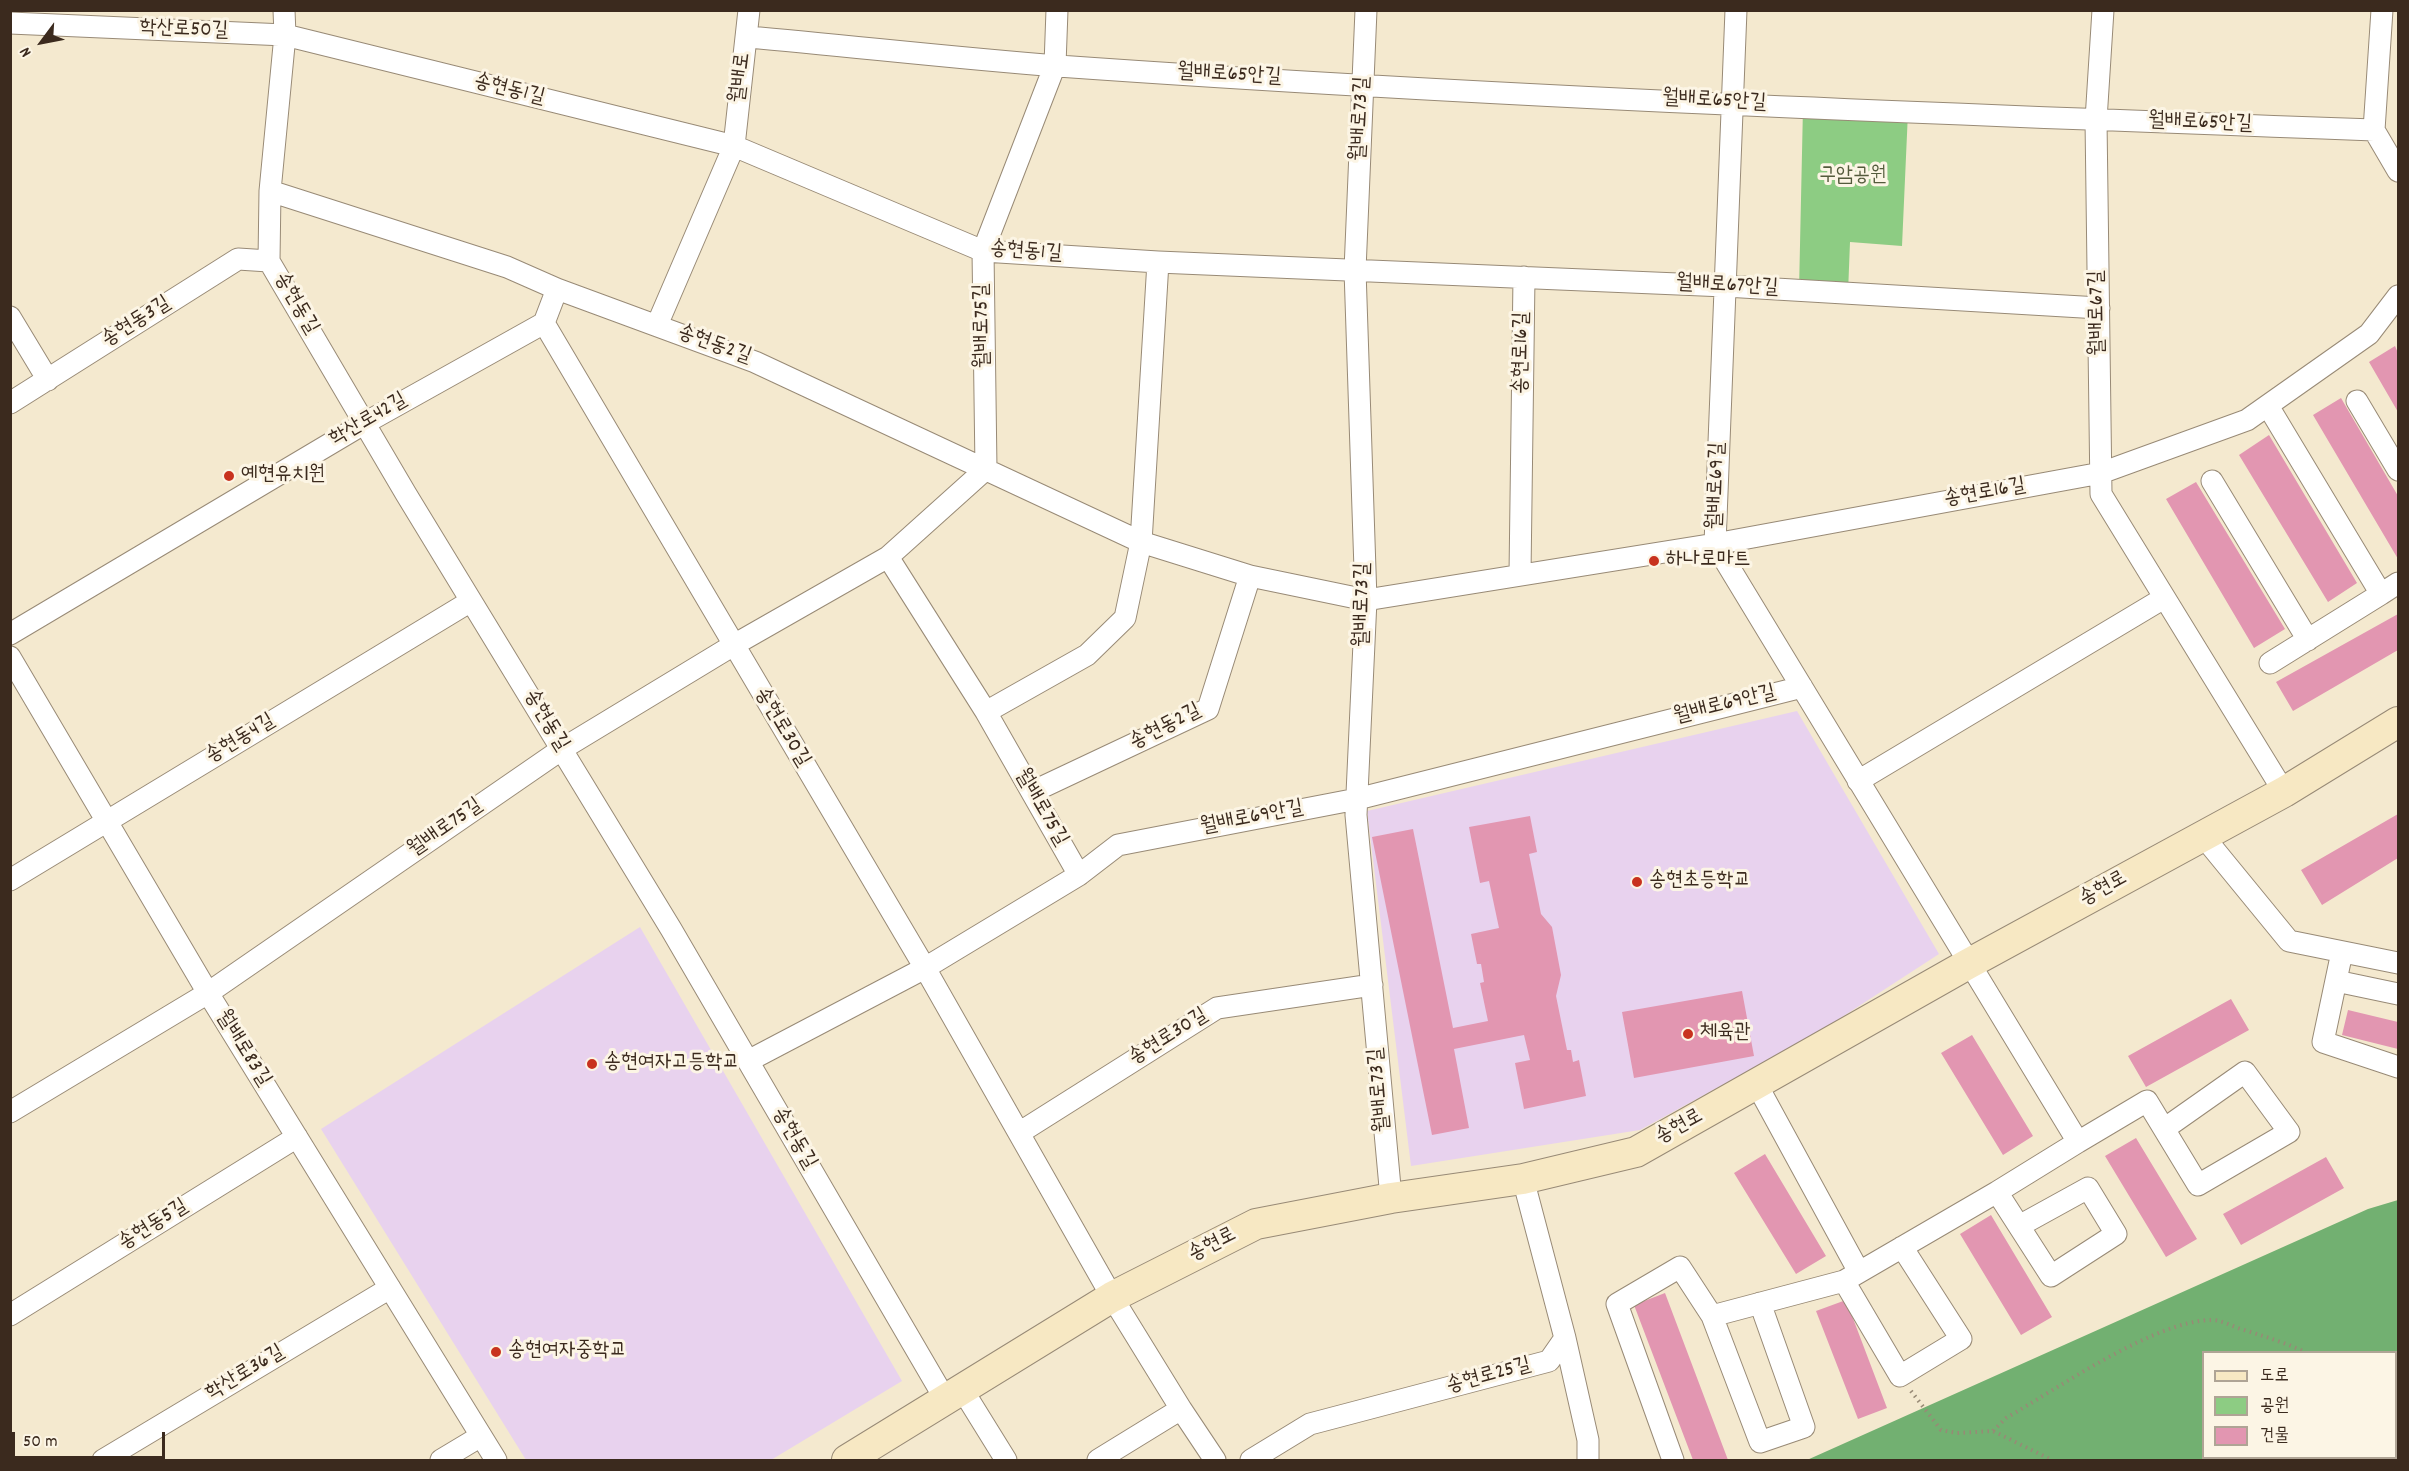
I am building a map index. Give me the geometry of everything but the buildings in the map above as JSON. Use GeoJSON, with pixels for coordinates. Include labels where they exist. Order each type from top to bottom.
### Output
{"type":"FeatureCollection","features":[{"type":"Feature","properties":{"kind":"main road","name":"송현로"},"geometry":{"type":"LineString","coordinates":[[847,1461],[1112,1297],[1256,1224],[1391,1198],[1523,1179],[1636,1152],[1968,964],[2284,792],[2398,722]]}},
{"type":"Feature","properties":{"kind":"street","name":"송현동길"},"geometry":{"type":"LineString","coordinates":[[284,10],[285,35],[270,191],[269,261],[748,1061],[954,1394],[1006,1461]]}},
{"type":"Feature","properties":{"kind":"street","name":"월배로"},"geometry":{"type":"LineString","coordinates":[[734,146],[748,37],[749,10]]}},
{"type":"Feature","properties":{"kind":"street","name":"월배로75길"},"geometry":{"type":"LineString","coordinates":[[10,1112],[208,993],[562,749],[732,646],[888,557],[986,469],[983,251],[1055,65],[1057,10]]}},
{"type":"Feature","properties":{"kind":"street","name":"월배로73길"},"geometry":{"type":"LineString","coordinates":[[1366,10],[1355,270],[1366,600],[1357,799],[1391,1198]]}},
{"type":"Feature","properties":{"kind":"street","name":"월배로69길"},"geometry":{"type":"LineString","coordinates":[[1736,10],[1715,544],[2078,1142]]}},
{"type":"Feature","properties":{"kind":"street","name":"월배로67길"},"geometry":{"type":"LineString","coordinates":[[2103,10],[2096,120],[2101,494],[2284,792]]}},
{"type":"Feature","properties":{"kind":"street"},"geometry":{"type":"LineString","coordinates":[[2382,10],[2374,130],[2398,171]]}},
{"type":"Feature","properties":{"kind":"street","name":"학산로50길"},"geometry":{"type":"LineString","coordinates":[[10,23],[285,35]]}},
{"type":"Feature","properties":{"kind":"street","name":"송현동1길"},"geometry":{"type":"LineString","coordinates":[[285,35],[734,146],[983,251],[1158,262],[1355,270]]}},
{"type":"Feature","properties":{"kind":"street"},"geometry":{"type":"LineString","coordinates":[[748,37],[1055,65]]}},
{"type":"Feature","properties":{"kind":"street","name":"월배로65안길"},"geometry":{"type":"LineString","coordinates":[[1055,65],[1733,103],[2374,130]]}},
{"type":"Feature","properties":{"kind":"street"},"geometry":{"type":"LineString","coordinates":[[657,325],[734,146]]}},
{"type":"Feature","properties":{"kind":"street","name":"송현동2길"},"geometry":{"type":"LineString","coordinates":[[270,191],[507,267],[557,289],[755,362],[1141,542],[1250,576],[1366,600]]}},
{"type":"Feature","properties":{"kind":"street","name":"송현동3길"},"geometry":{"type":"LineString","coordinates":[[10,403],[238,259],[269,261]]}},
{"type":"Feature","properties":{"kind":"street"},"geometry":{"type":"LineString","coordinates":[[986,712],[1087,655],[1125,618],[1141,542],[1158,262]]}},
{"type":"Feature","properties":{"kind":"street","name":"월배로67안길"},"geometry":{"type":"LineString","coordinates":[[1355,270],[1725,286],[2099,308]]}},
{"type":"Feature","properties":{"kind":"street","name":"송현로16길"},"geometry":{"type":"LineString","coordinates":[[1520,574],[1524,277]]}},
{"type":"Feature","properties":{"kind":"street"},"geometry":{"type":"LineString","coordinates":[[544,323],[557,289]]}},
{"type":"Feature","properties":{"kind":"street","name":"송현로16길"},"geometry":{"type":"LineString","coordinates":[[1366,600],[1715,544],[2101,473],[2247,420],[2368,334],[2398,296]]}},
{"type":"Feature","properties":{"kind":"street"},"geometry":{"type":"LineString","coordinates":[[10,317],[48,380]]}},
{"type":"Feature","properties":{"kind":"street","name":"학산로42길"},"geometry":{"type":"LineString","coordinates":[[10,634],[365,423],[544,323]]}},
{"type":"Feature","properties":{"kind":"street","name":"송현로30길"},"geometry":{"type":"LineString","coordinates":[[544,323],[732,646],[925,968],[1112,1297]]}},
{"type":"Feature","properties":{"kind":"street"},"geometry":{"type":"LineString","coordinates":[[2357,401],[2398,470]]}},
{"type":"Feature","properties":{"kind":"street"},"geometry":{"type":"LineString","coordinates":[[2268,406],[2390,589],[2270,663]]}},
{"type":"Feature","properties":{"kind":"street"},"geometry":{"type":"LineString","coordinates":[[2212,481],[2308,640]]}},
{"type":"Feature","properties":{"kind":"street","name":"월배로75길"},"geometry":{"type":"LineString","coordinates":[[888,557],[986,712],[1079,875]]}},
{"type":"Feature","properties":{"kind":"street","name":"송현동2길"},"geometry":{"type":"LineString","coordinates":[[1032,792],[1208,709],[1250,576]]}},
{"type":"Feature","properties":{"kind":"street"},"geometry":{"type":"LineString","coordinates":[[1858,781],[2164,598]]}},
{"type":"Feature","properties":{"kind":"street","name":"송현동4길"},"geometry":{"type":"LineString","coordinates":[[10,880],[471,601]]}},
{"type":"Feature","properties":{"kind":"street","name":"월배로83길"},"geometry":{"type":"LineString","coordinates":[[10,657],[208,993],[496,1461]]}},
{"type":"Feature","properties":{"kind":"street","name":"월배로69안길"},"geometry":{"type":"LineString","coordinates":[[748,1061],[925,968],[1079,875],[1118,846],[1357,799],[1802,687]]}},
{"type":"Feature","properties":{"kind":"street"},"geometry":{"type":"LineString","coordinates":[[2203,836],[2289,941],[2398,963]]}},
{"type":"Feature","properties":{"kind":"street"},"geometry":{"type":"LineString","coordinates":[[2342,952],[2323,1042],[2398,1067]]}},
{"type":"Feature","properties":{"kind":"street"},"geometry":{"type":"LineString","coordinates":[[2336,981],[2398,994]]}},
{"type":"Feature","properties":{"kind":"street","name":"송현로30길"},"geometry":{"type":"LineString","coordinates":[[1018,1133],[1217,1008],[1372,985]]}},
{"type":"Feature","properties":{"kind":"street"},"geometry":{"type":"LineString","coordinates":[[1712,1316],[1852,1276],[2148,1101],[2164,1129],[2198,1185],[2289,1132],[2245,1072],[2164,1129]]}},
{"type":"Feature","properties":{"kind":"street"},"geometry":{"type":"LineString","coordinates":[[1757,1085],[1900,1376],[1961,1339],[1902,1247]]}},
{"type":"Feature","properties":{"kind":"street","name":"송현동5길"},"geometry":{"type":"LineString","coordinates":[[10,1315],[297,1137]]}},
{"type":"Feature","properties":{"kind":"street"},"geometry":{"type":"LineString","coordinates":[[1523,1179],[1565,1338],[1588,1440],[1588,1461]]}},
{"type":"Feature","properties":{"kind":"street"},"geometry":{"type":"LineString","coordinates":[[1997,1192],[2051,1276],[2116,1234],[2088,1188],[2019,1226]]}},
{"type":"Feature","properties":{"kind":"street"},"geometry":{"type":"LineString","coordinates":[[1673,1461],[1617,1304],[1680,1267],[1712,1316],[1760,1442],[1804,1427],[1760,1303]]}},
{"type":"Feature","properties":{"kind":"street","name":"학산로36길"},"geometry":{"type":"LineString","coordinates":[[103,1461],[390,1288]]}},
{"type":"Feature","properties":{"kind":"street"},"geometry":{"type":"LineString","coordinates":[[1112,1297],[1215,1461]]}},
{"type":"Feature","properties":{"kind":"street","name":"송현로25길"},"geometry":{"type":"LineString","coordinates":[[1251,1461],[1310,1424],[1549,1361],[1565,1338]]}},
{"type":"Feature","properties":{"kind":"street"},"geometry":{"type":"LineString","coordinates":[[1098,1461],[1181,1408]]}},
{"type":"Feature","properties":{"kind":"street"},"geometry":{"type":"LineString","coordinates":[[441,1461],[481,1436]]}},
{"type":"Feature","properties":{"kind":"path"},"geometry":{"type":"LineString","coordinates":[[1993,1431],[2006,1418],[2149,1336],[2182,1325],[2212,1320],[2224,1322],[2277,1339],[2301,1351]]}},
{"type":"Feature","properties":{"kind":"path"},"geometry":{"type":"LineString","coordinates":[[1900,1376],[1941,1430],[1957,1433],[1993,1431],[2052,1461]]}},
{"type":"Feature","properties":{"kind":"shaded area","name":"송현초등학교"},"geometry":{"type":"Polygon","coordinates":[[[1797,711],[1939,954],[1819,1032],[1640,1130],[1411,1166],[1367,811],[1797,711]]]}},
{"type":"Feature","properties":{"kind":"shaded area"},"geometry":{"type":"Polygon","coordinates":[[[640,927],[902,1381],[771,1460],[526,1460],[321,1129],[640,927]]]}},
{"type":"Feature","properties":{"kind":"green space","name":"구암공원"},"geometry":{"type":"Polygon","coordinates":[[[1803,107],[1908,112],[1902,246],[1850,242],[1848,293],[1799,291],[1803,107]]]}},
{"type":"Feature","properties":{"kind":"green space"},"geometry":{"type":"Polygon","coordinates":[[[2398,1200],[2398,1460],[1807,1460],[2368,1209],[2398,1200]]]}},
{"type":"Feature","properties":{"kind":"place","name":"예현유치원"},"geometry":{"type":"Point","coordinates":[229,476]}},
{"type":"Feature","properties":{"kind":"place","name":"하나로마트"},"geometry":{"type":"Point","coordinates":[1654,561]}},
{"type":"Feature","properties":{"kind":"place","name":"송현초등학교"},"geometry":{"type":"Point","coordinates":[1637,882]}},
{"type":"Feature","properties":{"kind":"place","name":"체육관"},"geometry":{"type":"Point","coordinates":[1688,1034]}},
{"type":"Feature","properties":{"kind":"place","name":"송현여자고등학교"},"geometry":{"type":"Point","coordinates":[592,1064]}},
{"type":"Feature","properties":{"kind":"place","name":"송현여자중학교"},"geometry":{"type":"Point","coordinates":[496,1352]}}]}
